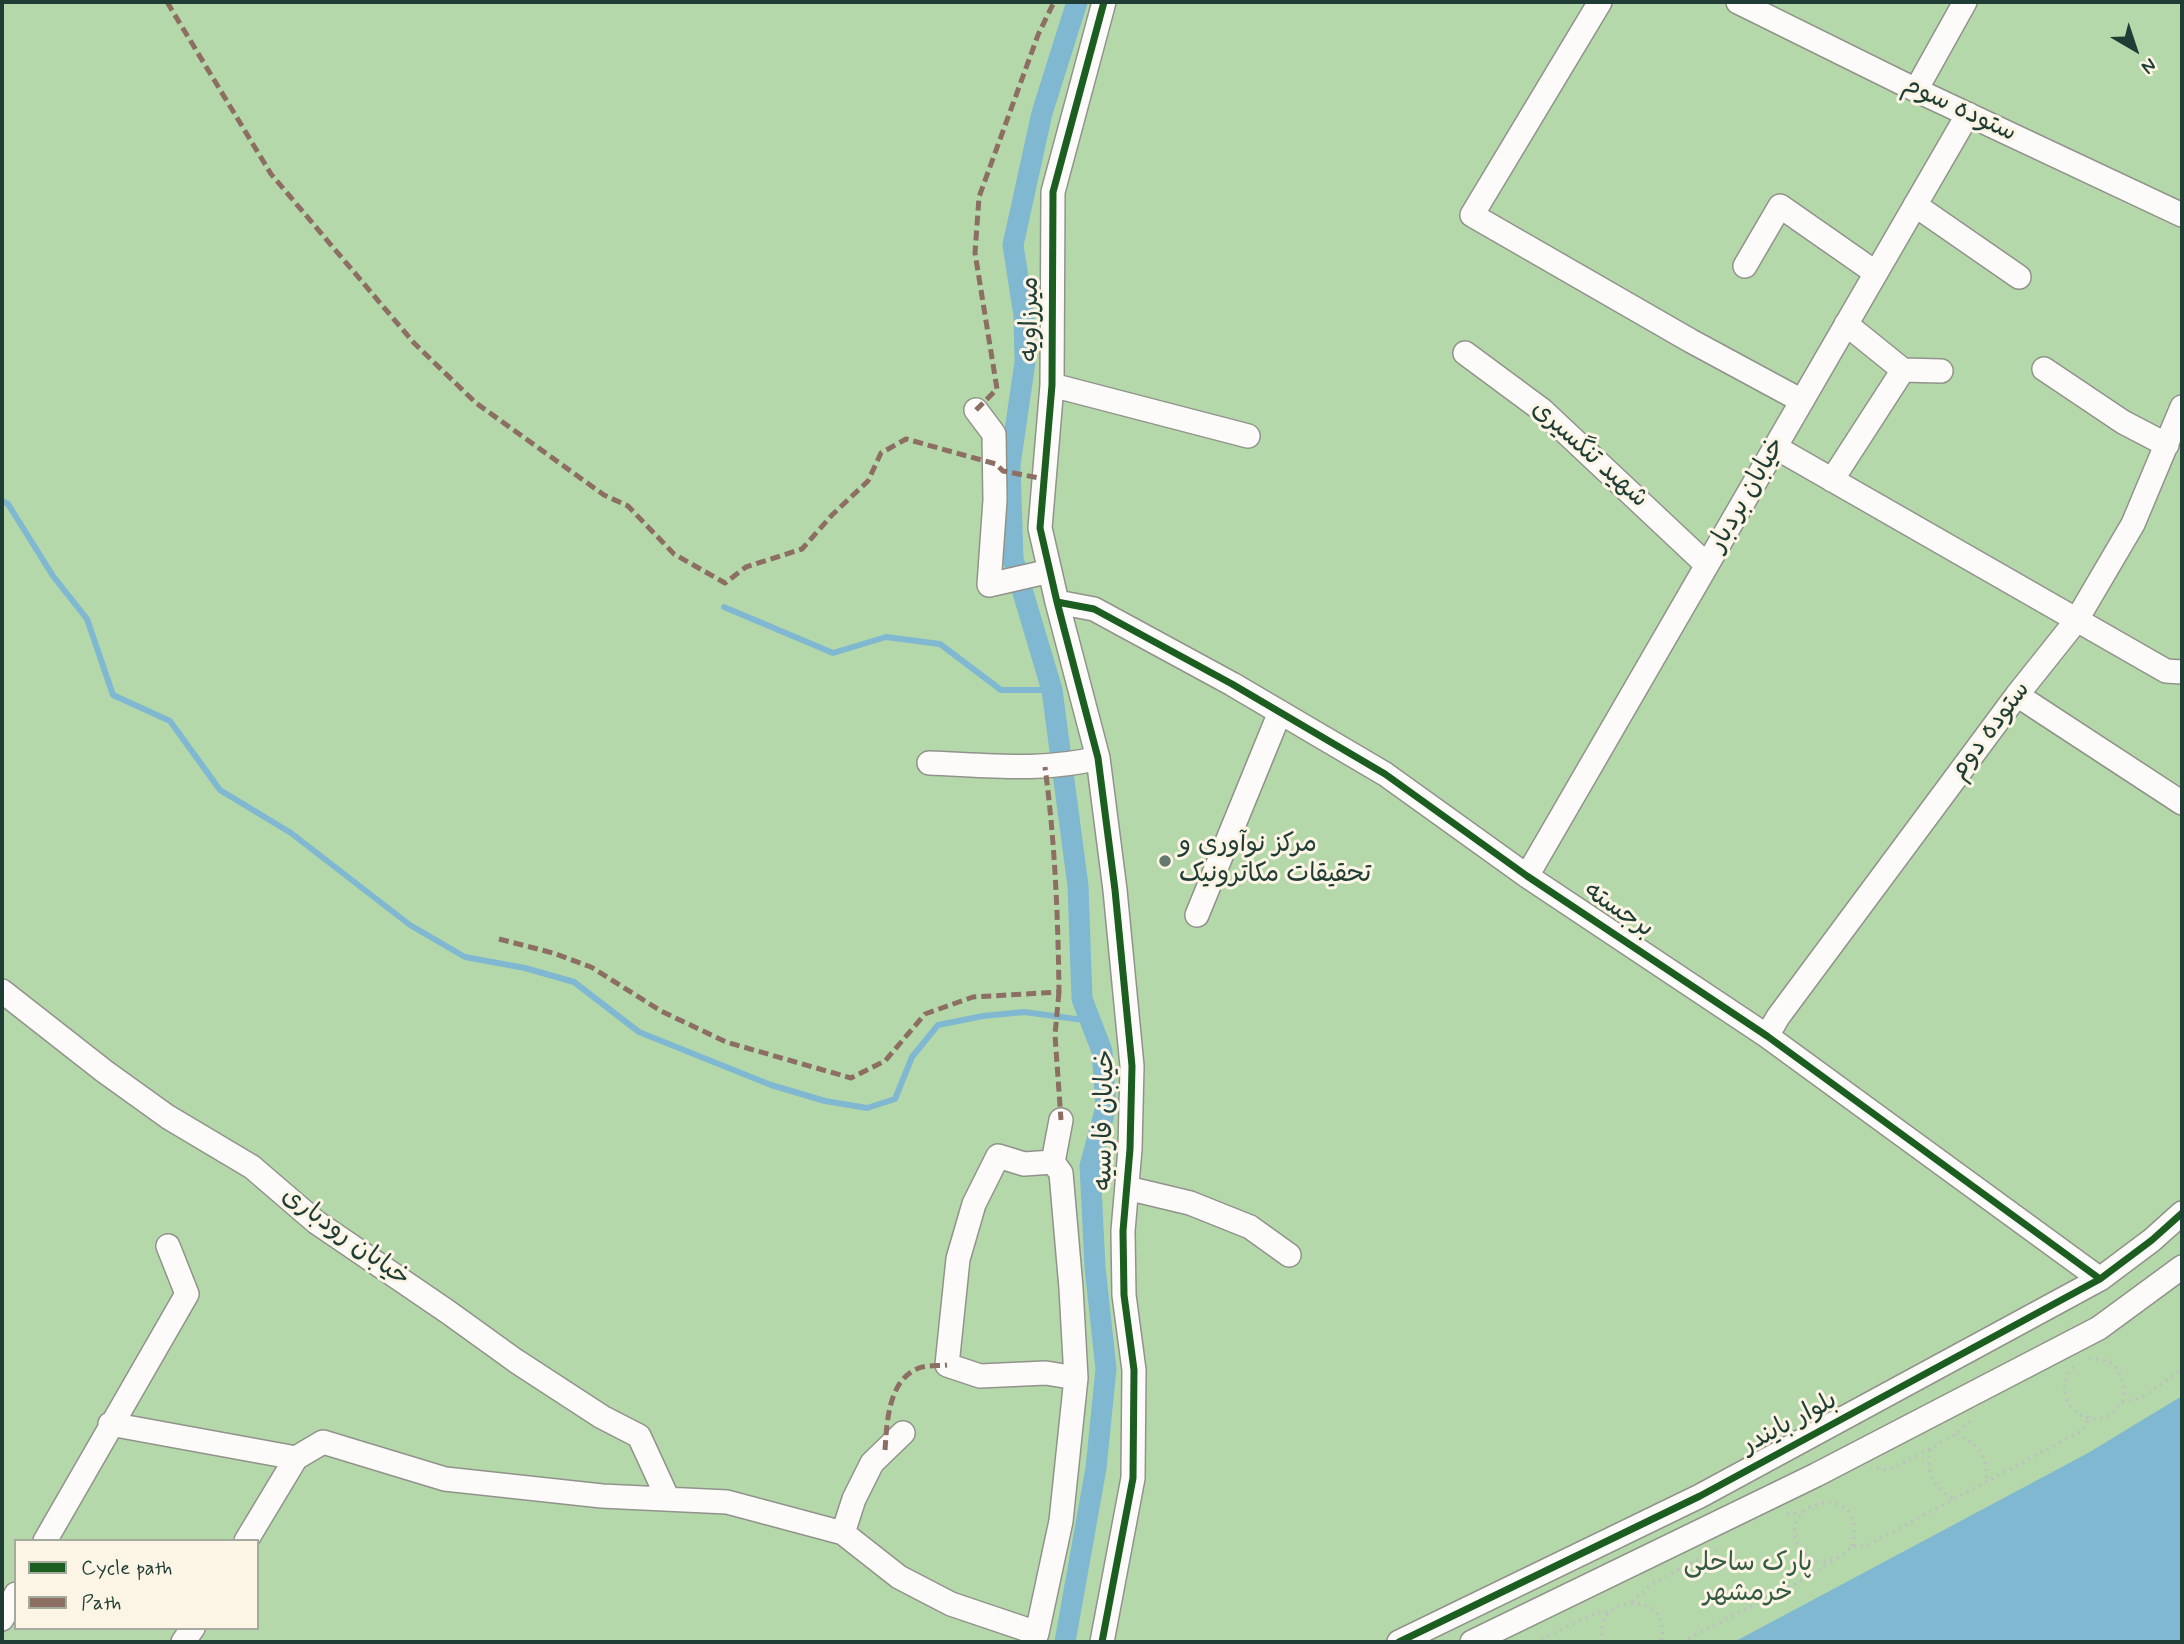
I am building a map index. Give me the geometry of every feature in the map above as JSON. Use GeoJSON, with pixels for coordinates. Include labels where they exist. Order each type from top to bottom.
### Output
{"type":"FeatureCollection","features":[{"type":"Feature","properties":{"kind":"street","name":"میرزاویه"},"geometry":{"type":"LineString","coordinates":[[1057,602],[1042,573],[1040,528],[1052,385],[1053,192],[1104,2]]}},
{"type":"Feature","properties":{"kind":"street"},"geometry":{"type":"LineString","coordinates":[[1600,2],[1472,215],[1802,401]]}},
{"type":"Feature","properties":{"kind":"street","name":"ستوده سوم"},"geometry":{"type":"LineString","coordinates":[[1738,2],[1916,90],[2182,215]]}},
{"type":"Feature","properties":{"kind":"street"},"geometry":{"type":"LineString","coordinates":[[1916,90],[1965,2]]}},
{"type":"Feature","properties":{"kind":"street","name":"خیابان بردبار"},"geometry":{"type":"LineString","coordinates":[[1527,876],[1968,114]]}},
{"type":"Feature","properties":{"kind":"street"},"geometry":{"type":"LineString","coordinates":[[1916,205],[2019,277]]}},
{"type":"Feature","properties":{"kind":"street"},"geometry":{"type":"LineString","coordinates":[[1745,266],[1780,206],[1876,272]]}},
{"type":"Feature","properties":{"kind":"street"},"geometry":{"type":"LineString","coordinates":[[1846,324],[1903,370],[1941,371]]}},
{"type":"Feature","properties":{"kind":"street","name":"شهید تنگسیری"},"geometry":{"type":"LineString","coordinates":[[1465,353],[1542,410],[1707,565]]}},
{"type":"Feature","properties":{"kind":"street"},"geometry":{"type":"LineString","coordinates":[[2044,369],[2123,422],[2167,446]]}},
{"type":"Feature","properties":{"kind":"street"},"geometry":{"type":"LineString","coordinates":[[1832,480],[1903,370]]}},
{"type":"Feature","properties":{"kind":"street"},"geometry":{"type":"LineString","coordinates":[[1052,385],[1248,436]]}},
{"type":"Feature","properties":{"kind":"street","name":"ستوده دوم"},"geometry":{"type":"LineString","coordinates":[[1767,1036],[1778,1017],[2017,695],[2076,621],[2133,524],[2182,407]]}},
{"type":"Feature","properties":{"kind":"street"},"geometry":{"type":"LineString","coordinates":[[976,411],[994,434],[995,500],[989,585],[1042,573]]}},
{"type":"Feature","properties":{"kind":"street"},"geometry":{"type":"LineString","coordinates":[[1775,447],[2166,671],[2182,673]]}},
{"type":"Feature","properties":{"kind":"street","name":"برجسته"},"geometry":{"type":"LineString","coordinates":[[1057,602],[1094,610],[1280,712],[1385,774],[1527,876],[1767,1036],[2100,1279]]}},
{"type":"Feature","properties":{"kind":"street","name":"خیابان فارسیه"},"geometry":{"type":"LineString","coordinates":[[1057,602],[1077,762],[1115,890],[1132,1066],[1123,1231],[1124,1296],[1134,1370],[1133,1478],[1102,1642]]}},
{"type":"Feature","properties":{"kind":"street"},"geometry":{"type":"LineString","coordinates":[[2017,695],[2182,803]]}},
{"type":"Feature","properties":{"kind":"street"},"geometry":{"type":"LineString","coordinates":[[1197,915],[1280,712]]}},
{"type":"Feature","properties":{"kind":"street"},"geometry":{"type":"LineString","coordinates":[[929,762],[1077,762]]}},
{"type":"Feature","properties":{"kind":"street","name":"خیابان رودباری"},"geometry":{"type":"LineString","coordinates":[[2,991],[168,1117],[252,1167],[316,1222],[449,1312],[516,1362],[602,1417],[639,1436],[668,1499]]}},
{"type":"Feature","properties":{"kind":"street"},"geometry":{"type":"LineString","coordinates":[[1054,1162],[1061,1120]]}},
{"type":"Feature","properties":{"kind":"street","name":"خیابان فارسیه"},"geometry":{"type":"LineString","coordinates":[[1035,1638],[1060,1521],[1076,1378],[1071,1288],[1061,1173],[1054,1162],[1024,1164],[998,1156],[974,1204],[958,1259],[947,1364],[981,1376],[1046,1373],[1076,1378]]}},
{"type":"Feature","properties":{"kind":"street"},"geometry":{"type":"LineString","coordinates":[[1127,1188],[1190,1203],[1250,1227],[1289,1255]]}},
{"type":"Feature","properties":{"kind":"street","name":"بلوار بایندر"},"geometry":{"type":"LineString","coordinates":[[1399,1642],[1700,1496],[2100,1279],[2152,1240],[2182,1213]]}},
{"type":"Feature","properties":{"kind":"street"},"geometry":{"type":"LineString","coordinates":[[46,1539],[187,1294],[168,1246]]}},
{"type":"Feature","properties":{"kind":"street"},"geometry":{"type":"LineString","coordinates":[[1472,1642],[1816,1475],[2099,1328],[2182,1267]]}},
{"type":"Feature","properties":{"kind":"street"},"geometry":{"type":"LineString","coordinates":[[110,1424],[296,1458]]}},
{"type":"Feature","properties":{"kind":"street"},"geometry":{"type":"LineString","coordinates":[[843,1534],[854,1499],[872,1463],[903,1433]]}},
{"type":"Feature","properties":{"kind":"street"},"geometry":{"type":"LineString","coordinates":[[247,1539],[296,1458],[323,1442],[445,1479],[602,1496],[727,1502],[843,1534],[899,1577],[951,1604],[1035,1638]]}},
{"type":"Feature","properties":{"kind":"street"},"geometry":{"type":"LineString","coordinates":[[1799,1443],[1816,1475]]}},
{"type":"Feature","properties":{"kind":"street"},"geometry":{"type":"LineString","coordinates":[[2,1619],[14,1598]]}},
{"type":"Feature","properties":{"kind":"path"},"geometry":{"type":"LineString","coordinates":[[2059,1372],[2081,1361],[2094,1358],[2106,1360],[2117,1367],[2123,1378],[2125,1391],[2122,1403],[2113,1413],[2102,1418],[2077,1414],[2064,1392],[2065,1380],[2071,1368]]}},
{"type":"Feature","properties":{"kind":"path"},"geometry":{"type":"LineString","coordinates":[[2122,1403],[2136,1399],[2182,1368]]}},
{"type":"Feature","properties":{"kind":"path"},"geometry":{"type":"LineString","coordinates":[[1871,1467],[1888,1470],[1956,1434],[1975,1416]]}},
{"type":"Feature","properties":{"kind":"path"},"geometry":{"type":"LineString","coordinates":[[1852,1546],[1868,1545],[2083,1430],[2089,1418]]}},
{"type":"Feature","properties":{"kind":"path"},"geometry":{"type":"LineString","coordinates":[[1956,1434],[1972,1441],[1983,1453],[1987,1469],[1986,1481]]}},
{"type":"Feature","properties":{"kind":"path"},"geometry":{"type":"LineString","coordinates":[[1930,1449],[1927,1465],[1931,1475],[1939,1489],[1953,1499]]}},
{"type":"Feature","properties":{"kind":"path"},"geometry":{"type":"LineString","coordinates":[[1825,1501],[1829,1495]]}},
{"type":"Feature","properties":{"kind":"path"},"geometry":{"type":"LineString","coordinates":[[1682,1642],[1844,1556],[1852,1546],[1856,1534],[1854,1521],[1848,1510],[1837,1503],[1825,1501],[1812,1504],[1802,1512],[1796,1523],[1795,1536],[1808,1557],[1820,1562],[1833,1561]]}},
{"type":"Feature","properties":{"kind":"path"},"geometry":{"type":"LineString","coordinates":[[1783,1514],[1802,1512]]}},
{"type":"Feature","properties":{"kind":"path"},"geometry":{"type":"LineString","coordinates":[[1632,1602],[1650,1585],[1723,1546]]}},
{"type":"Feature","properties":{"kind":"path"},"geometry":{"type":"LineString","coordinates":[[1604,1642],[1603,1624],[1609,1612],[1619,1605],[1632,1602],[1644,1604],[1655,1611],[1661,1622],[1661,1642]]}},
{"type":"Feature","properties":{"kind":"path"},"geometry":{"type":"LineString","coordinates":[[1535,1642],[1598,1612],[1609,1612]]}},
{"type":"Feature","properties":{"kind":"green space","name":"پارک ساحلی خرمشهر"},"geometry":{"type":"Polygon","coordinates":[[[2,2],[2182,2],[2182,1642],[2,1642],[2,2]]]}},
{"type":"Feature","properties":{"kind":"water"},"geometry":{"type":"Polygon","coordinates":[[[2182,1396],[2182,1642],[1734,1642],[2088,1453],[2182,1396]]]}},
{"type":"Feature","properties":{"kind":"waterway"},"geometry":{"type":"LineString","coordinates":[[1065,1642],[1096,1468],[1106,1369],[1095,1267],[1090,1166],[1106,1107],[1102,1051],[1082,999],[1078,886],[1052,690],[1013,559],[1010,465],[1025,362],[1024,316],[1013,245],[1042,113],[1077,2]]}},
{"type":"Feature","properties":{"kind":"waterway"},"geometry":{"type":"LineString","coordinates":[[2,501],[8,504],[53,576],[87,619],[113,695],[170,721],[220,790],[291,833],[410,925],[465,957],[525,968],[574,982],[639,1032],[771,1085],[825,1101],[867,1108],[895,1099],[912,1057],[938,1025],[983,1016],[1024,1012],[1091,1021]]}},
{"type":"Feature","properties":{"kind":"waterway"},"geometry":{"type":"LineString","coordinates":[[724,607],[833,653],[886,637],[940,644],[1001,690],[1052,690]]}},
{"type":"Feature","properties":{"kind":"marked path"},"geometry":{"type":"LineString","coordinates":[[167,2],[271,174],[414,343],[476,403],[604,495],[628,506],[674,554],[725,583],[746,567],[802,549],[832,515],[868,481],[881,453],[906,439],[996,464],[1003,471],[1044,479]]}},
{"type":"Feature","properties":{"kind":"marked path"},"geometry":{"type":"LineString","coordinates":[[976,410],[997,389],[975,253],[979,197],[1038,35],[1054,2]]}},
{"type":"Feature","properties":{"kind":"marked path"},"geometry":{"type":"LineString","coordinates":[[499,939],[553,953],[591,967],[661,1011],[726,1042],[851,1078],[885,1061],[925,1014],[973,997],[1059,992],[1055,879],[1045,767]]}},
{"type":"Feature","properties":{"kind":"marked path"},"geometry":{"type":"LineString","coordinates":[[1059,992],[1055,1035],[1061,1120]]}},
{"type":"Feature","properties":{"kind":"marked path"},"geometry":{"type":"LineString","coordinates":[[885,1450],[891,1403],[901,1382],[919,1368],[947,1365]]}},
{"type":"Feature","properties":{"kind":"cycle path"},"geometry":{"type":"LineString","coordinates":[[1104,2],[1053,192],[1052,385],[1040,528],[1057,602],[1094,609],[1232,684],[1385,774],[1527,876],[1767,1036],[2100,1279]]}},
{"type":"Feature","properties":{"kind":"cycle path"},"geometry":{"type":"LineString","coordinates":[[1057,602],[1098,758],[1115,890],[1132,1066],[1130,1149],[1123,1231],[1124,1295],[1134,1370],[1133,1478],[1102,1642]]}},
{"type":"Feature","properties":{"kind":"cycle path"},"geometry":{"type":"LineString","coordinates":[[1399,1642],[1700,1496],[2100,1279],[2152,1240],[2182,1213]]}},
{"type":"Feature","properties":{"kind":"place","name":"مرکز نوآوری و تحقیقات مکاترونیک"},"geometry":{"type":"Point","coordinates":[1165,861]}}]}
